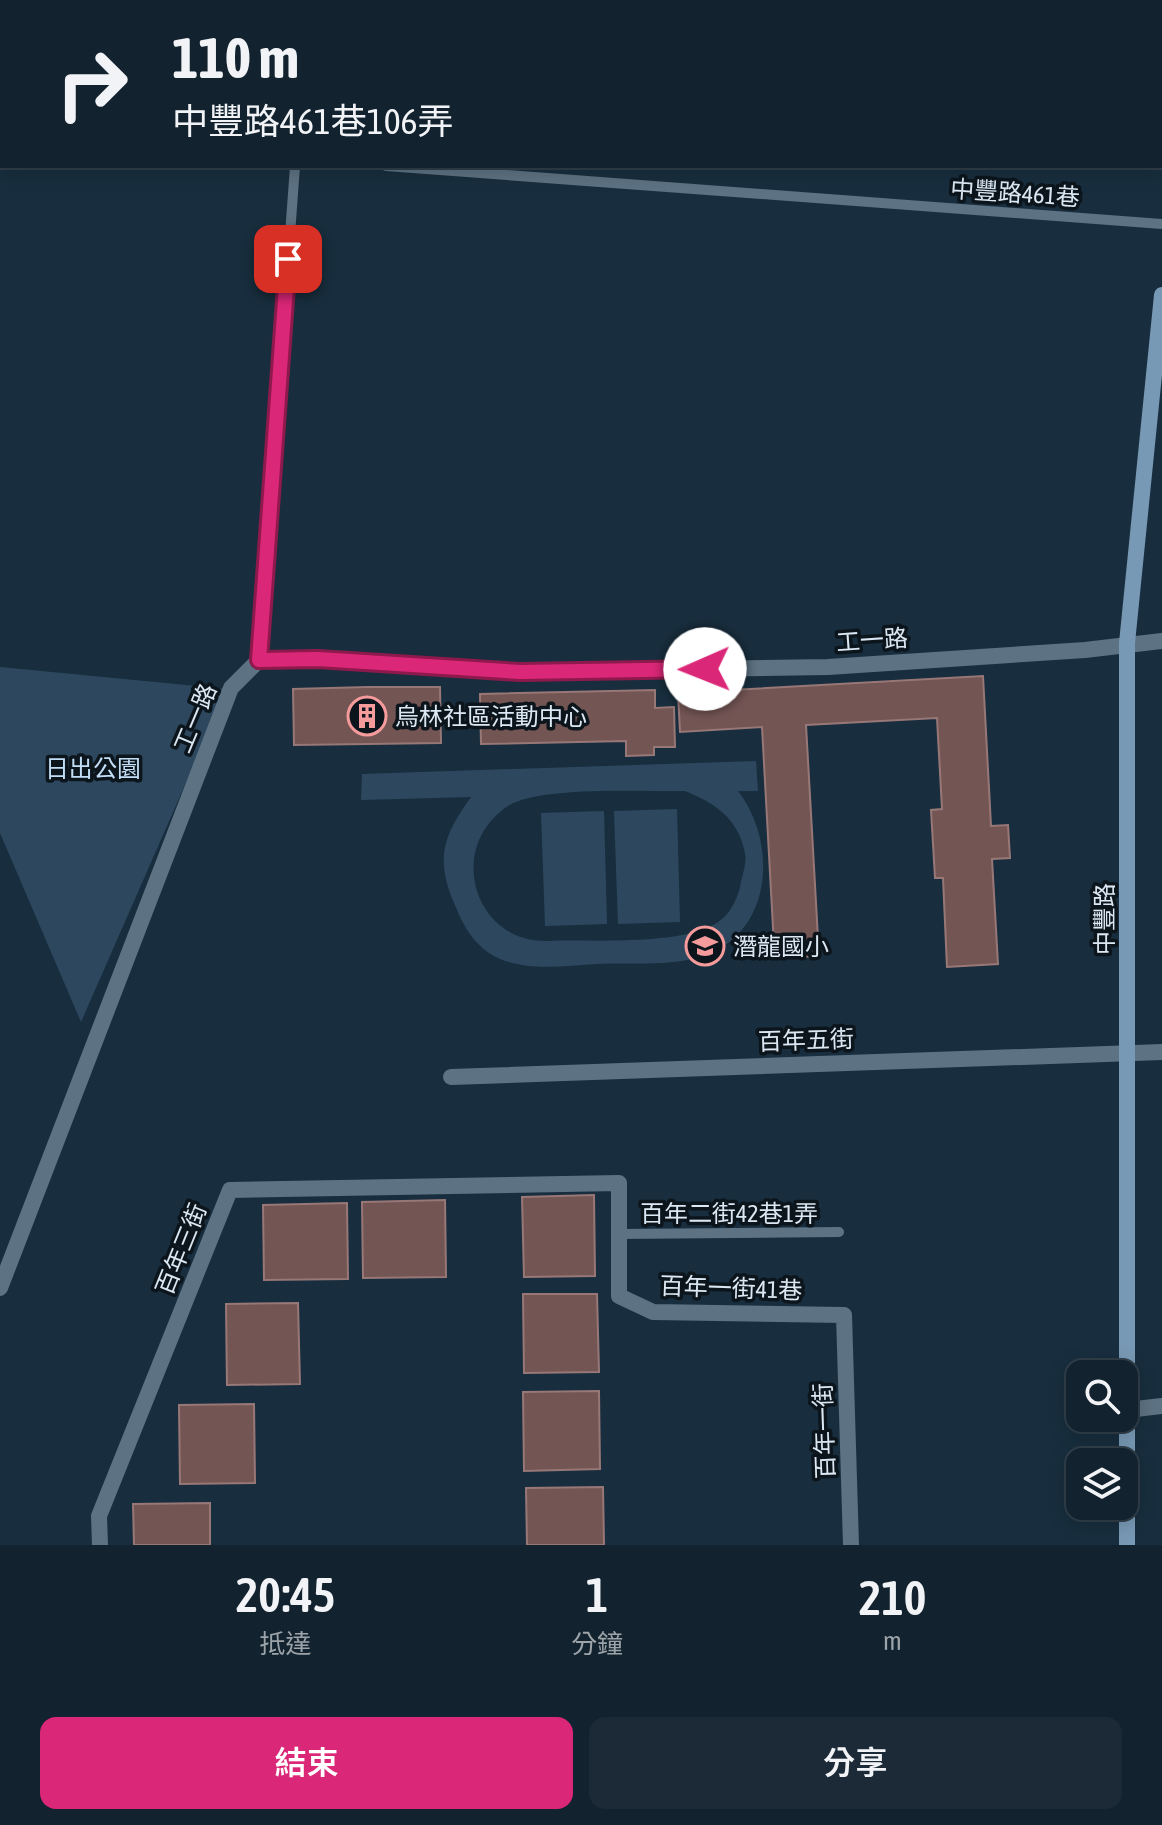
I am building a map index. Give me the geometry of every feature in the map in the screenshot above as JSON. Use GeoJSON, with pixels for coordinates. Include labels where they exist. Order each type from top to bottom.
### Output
{"type":"FeatureCollection","features":[{"type":"Feature","properties":{"kind":"main road","name":"中豐路"},"geometry":{"type":"LineString","coordinates":[[1127,1360],[1127,643],[1162,295]]}},
{"type":"Feature","properties":{"kind":"main road","name":"中豐路"},"geometry":{"type":"LineString","coordinates":[[1127,1432],[1127,1545]]}},
{"type":"Feature","properties":{"kind":"street","name":"工一路"},"geometry":{"type":"LineString","coordinates":[[0,1288],[231,688],[259,660],[318,659],[520,672],[828,667],[1085,650],[1162,641]]}},
{"type":"Feature","properties":{"kind":"street","name":"百年五街"},"geometry":{"type":"LineString","coordinates":[[451,1077],[1162,1052]]}},
{"type":"Feature","properties":{"kind":"street","name":"百年三街"},"geometry":{"type":"LineString","coordinates":[[100,1545],[99,1516],[230,1190],[619,1183],[619,1234]]}},
{"type":"Feature","properties":{"kind":"street","name":"百年一街41巷"},"geometry":{"type":"LineString","coordinates":[[619,1234],[619,1296],[653,1312],[844,1315]]}},
{"type":"Feature","properties":{"kind":"street","name":"百年一街"},"geometry":{"type":"LineString","coordinates":[[844,1315],[851,1545]]}},
{"type":"Feature","properties":{"kind":"street"},"geometry":{"type":"LineString","coordinates":[[1138,1409],[1162,1406]]}},
{"type":"Feature","properties":{"kind":"lane"},"geometry":{"type":"LineString","coordinates":[[259,660],[295,168]]}},
{"type":"Feature","properties":{"kind":"lane","name":"中豐路461巷"},"geometry":{"type":"LineString","coordinates":[[413,168],[1162,224]]}},
{"type":"Feature","properties":{"kind":"lane","name":"百年二街42巷1弄"},"geometry":{"type":"LineString","coordinates":[[619,1234],[839,1232]]}},
{"type":"Feature","properties":{"kind":"green space","name":"日出公園"},"geometry":{"type":"Polygon","coordinates":[[[0,667],[227,689],[81,1022],[0,833],[0,667]]]}},
{"type":"Feature","properties":{"kind":"green space"},"geometry":{"type":"Polygon","coordinates":[[[756,761],[758,791],[738,791],[751,811],[763,858],[762,882],[756,905],[745,926],[728,943],[693,959],[666,963],[541,967],[501,959],[482,948],[466,928],[452,898],[444,869],[450,833],[471,797],[361,800],[362,774],[756,761]],[[590,791],[519,801],[505,808],[487,826],[476,848],[474,870],[477,892],[487,912],[503,928],[523,938],[548,941],[639,940],[687,934],[707,928],[726,916],[734,902],[745,856],[742,841],[731,821],[724,813],[685,791],[590,791]]]}},
{"type":"Feature","properties":{"kind":"green space"},"geometry":{"type":"Polygon","coordinates":[[[677,809],[680,922],[618,924],[614,811],[677,809]]]}},
{"type":"Feature","properties":{"kind":"green space"},"geometry":{"type":"Polygon","coordinates":[[[604,811],[607,924],[545,926],[541,813],[604,811]]]}},
{"type":"Feature","properties":{"kind":"building"},"geometry":{"type":"Polygon","coordinates":[[[983,676],[991,826],[1008,825],[1010,858],[992,859],[998,964],[947,967],[943,878],[935,878],[931,810],[942,809],[937,718],[806,725],[819,956],[784,958],[783,945],[774,946],[762,727],[680,732],[678,693],[983,676]]]}},
{"type":"Feature","properties":{"kind":"building","name":"烏林社區活動中心"},"geometry":{"type":"Polygon","coordinates":[[[440,687],[441,743],[294,745],[293,689],[440,687]]]}},
{"type":"Feature","properties":{"kind":"building"},"geometry":{"type":"Polygon","coordinates":[[[655,690],[655,708],[674,707],[675,747],[654,747],[654,755],[626,756],[626,741],[481,744],[480,694],[655,690]]]}},
{"type":"Feature","properties":{"kind":"building"},"geometry":{"type":"Polygon","coordinates":[[[594,1195],[595,1276],[524,1277],[522,1197],[594,1195]]]}},
{"type":"Feature","properties":{"kind":"building"},"geometry":{"type":"Polygon","coordinates":[[[445,1200],[446,1277],[363,1278],[362,1202],[445,1200]]]}},
{"type":"Feature","properties":{"kind":"building"},"geometry":{"type":"Polygon","coordinates":[[[347,1203],[348,1279],[264,1280],[263,1205],[347,1203]]]}},
{"type":"Feature","properties":{"kind":"building"},"geometry":{"type":"Polygon","coordinates":[[[523,1294],[597,1294],[599,1372],[524,1373],[523,1294]]]}},
{"type":"Feature","properties":{"kind":"building"},"geometry":{"type":"Polygon","coordinates":[[[298,1303],[300,1384],[227,1385],[226,1304],[298,1303]]]}},
{"type":"Feature","properties":{"kind":"building"},"geometry":{"type":"Polygon","coordinates":[[[599,1391],[600,1469],[524,1471],[523,1392],[599,1391]]]}},
{"type":"Feature","properties":{"kind":"building"},"geometry":{"type":"Polygon","coordinates":[[[254,1404],[255,1483],[180,1484],[179,1405],[254,1404]]]}},
{"type":"Feature","properties":{"kind":"building"},"geometry":{"type":"Polygon","coordinates":[[[603,1487],[604,1545],[527,1545],[526,1488],[603,1487]]]}},
{"type":"Feature","properties":{"kind":"building"},"geometry":{"type":"Polygon","coordinates":[[[210,1503],[210,1545],[134,1545],[133,1504],[210,1503]]]}},
{"type":"Feature","properties":{"kind":"place","name":"烏林社區活動中心"},"geometry":{"type":"Point","coordinates":[367,716]}},
{"type":"Feature","properties":{"kind":"place","name":"潛龍國小"},"geometry":{"type":"Point","coordinates":[705,946]}},
{"type":"Feature","properties":{"kind":"route"},"geometry":{"type":"LineString","coordinates":[[288,259],[259,660],[318,659],[520,672],[705,669]]}}]}
